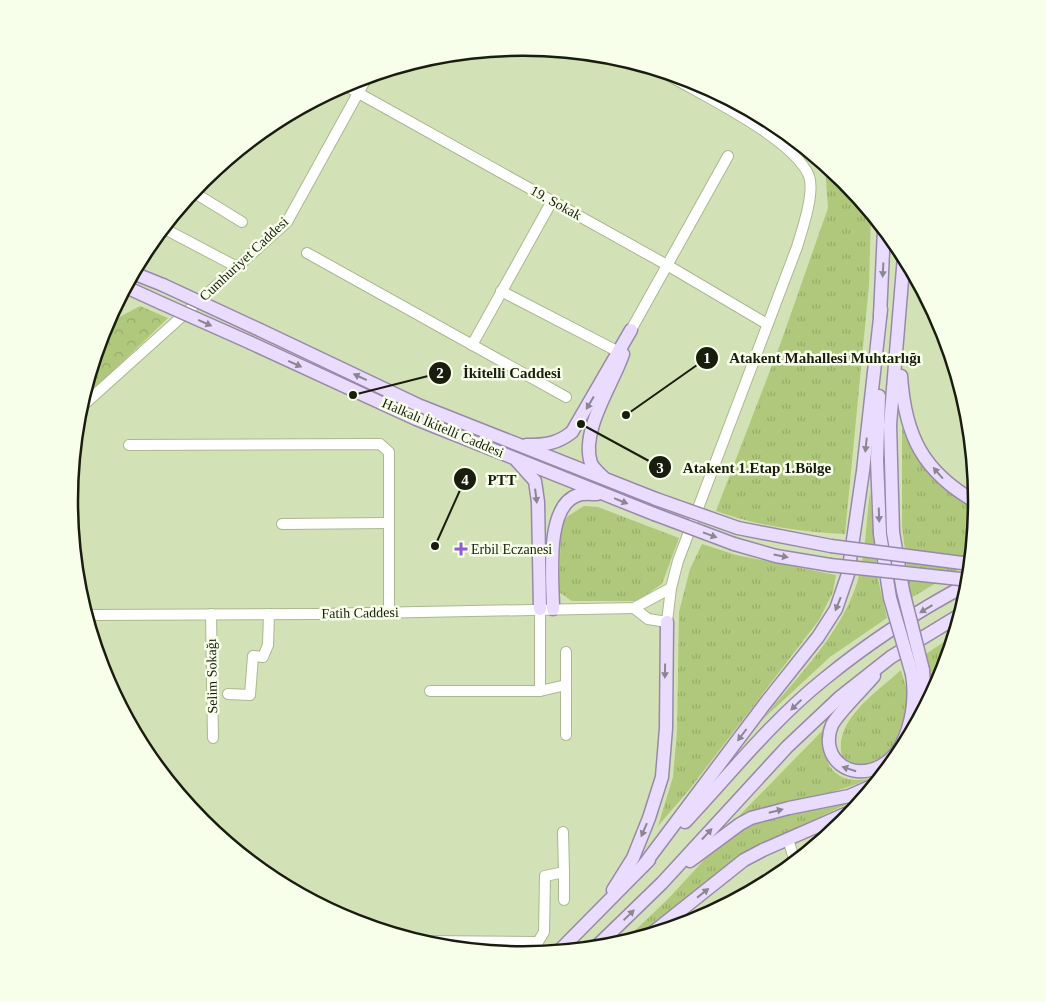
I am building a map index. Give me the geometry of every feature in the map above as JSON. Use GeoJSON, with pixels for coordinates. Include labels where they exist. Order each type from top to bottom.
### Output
{"type":"FeatureCollection","features":[{"type":"Feature","properties":{"kind":"main road"},"geometry":{"type":"LineString","coordinates":[[883,241],[880,309],[878,495],[880,534],[890,598],[917,672],[914,709],[910,719]]}},
{"type":"Feature","properties":{"kind":"main road"},"geometry":{"type":"LineString","coordinates":[[903,271],[890,425],[893,532],[923,696]]}},
{"type":"Feature","properties":{"kind":"main road","name":"Halkalı İkitelli Caddesi"},"geometry":{"type":"LineString","coordinates":[[140,276],[260,330],[418,406],[605,480],[738,528],[831,546],[963,563]]}},
{"type":"Feature","properties":{"kind":"main road","name":"Halkalı İkitelli Caddesi"},"geometry":{"type":"LineString","coordinates":[[132,290],[416,419],[602,494],[734,544],[776,556],[830,565],[960,581]]}},
{"type":"Feature","properties":{"kind":"main road"},"geometry":{"type":"LineString","coordinates":[[643,866],[764,705],[818,637],[836,609],[848,574],[863,471],[880,309]]}},
{"type":"Feature","properties":{"kind":"main road"},"geometry":{"type":"LineString","coordinates":[[517,445],[546,445],[559,442],[572,432],[617,351],[631,330]]}},
{"type":"Feature","properties":{"kind":"main road"},"geometry":{"type":"LineString","coordinates":[[605,480],[592,464],[588,449],[598,412],[617,370],[631,330]]}},
{"type":"Feature","properties":{"kind":"main road"},"geometry":{"type":"LineString","coordinates":[[899,334],[902,391],[909,431],[923,457],[944,480],[968,497]]}},
{"type":"Feature","properties":{"kind":"main road"},"geometry":{"type":"LineString","coordinates":[[512,457],[524,466],[534,481],[538,502],[546,609]]}},
{"type":"Feature","properties":{"kind":"main road"},"geometry":{"type":"LineString","coordinates":[[546,609],[554,531],[560,511],[578,495],[602,494]]}},
{"type":"Feature","properties":{"kind":"main road"},"geometry":{"type":"LineString","coordinates":[[566,944],[643,866],[780,721],[821,681],[877,638],[959,587]]}},
{"type":"Feature","properties":{"kind":"main road"},"geometry":{"type":"LineString","coordinates":[[606,938],[662,883],[787,747],[862,678],[891,657],[952,620]]}},
{"type":"Feature","properties":{"kind":"main road"},"geometry":{"type":"LineString","coordinates":[[601,909],[632,858],[649,818],[662,777],[666,728],[667,622]]}},
{"type":"Feature","properties":{"kind":"main road"},"geometry":{"type":"LineString","coordinates":[[881,766],[875,769],[861,772],[850,771],[840,766],[833,759],[828,737],[833,723],[891,657]]}},
{"type":"Feature","properties":{"kind":"main road"},"geometry":{"type":"LineString","coordinates":[[662,883],[733,829],[751,818],[849,796],[859,792]]}},
{"type":"Feature","properties":{"kind":"main road"},"geometry":{"type":"LineString","coordinates":[[666,922],[744,860],[788,839],[827,825]]}},
{"type":"Feature","properties":{"kind":"street","name":"Cumhuriyet Caddesi"},"geometry":{"type":"LineString","coordinates":[[90,399],[287,222],[361,87]]}},
{"type":"Feature","properties":{"kind":"street","name":"19. Sokak"},"geometry":{"type":"LineString","coordinates":[[353,90],[552,200],[767,324]]}},
{"type":"Feature","properties":{"kind":"street"},"geometry":{"type":"LineString","coordinates":[[671,588],[634,608],[648,618],[667,622],[671,588],[678,560],[797,247],[808,209],[810,178],[798,158],[777,138],[707,96]]}},
{"type":"Feature","properties":{"kind":"street"},"geometry":{"type":"LineString","coordinates":[[631,330],[728,156]]}},
{"type":"Feature","properties":{"kind":"street"},"geometry":{"type":"LineString","coordinates":[[200,196],[242,222]]}},
{"type":"Feature","properties":{"kind":"street"},"geometry":{"type":"LineString","coordinates":[[472,345],[552,200]]}},
{"type":"Feature","properties":{"kind":"street"},"geometry":{"type":"LineString","coordinates":[[169,231],[237,267]]}},
{"type":"Feature","properties":{"kind":"street"},"geometry":{"type":"LineString","coordinates":[[307,253],[566,397]]}},
{"type":"Feature","properties":{"kind":"street"},"geometry":{"type":"LineString","coordinates":[[501,291],[617,351]]}},
{"type":"Feature","properties":{"kind":"street"},"geometry":{"type":"LineString","coordinates":[[129,445],[380,444],[389,452],[389,612]]}},
{"type":"Feature","properties":{"kind":"street"},"geometry":{"type":"LineString","coordinates":[[282,524],[388,522]]}},
{"type":"Feature","properties":{"kind":"street","name":"Fatih Caddesi"},"geometry":{"type":"LineString","coordinates":[[93,615],[634,608]]}},
{"type":"Feature","properties":{"kind":"street"},"geometry":{"type":"LineString","coordinates":[[540,691],[546,609]]}},
{"type":"Feature","properties":{"kind":"street","name":"Selim Sokağı"},"geometry":{"type":"LineString","coordinates":[[211,614],[213,738]]}},
{"type":"Feature","properties":{"kind":"street"},"geometry":{"type":"LineString","coordinates":[[228,694],[250,695],[254,656],[263,657],[268,645],[268,614]]}},
{"type":"Feature","properties":{"kind":"street"},"geometry":{"type":"LineString","coordinates":[[566,652],[566,735]]}},
{"type":"Feature","properties":{"kind":"street"},"geometry":{"type":"LineString","coordinates":[[430,691],[540,691],[566,685]]}},
{"type":"Feature","properties":{"kind":"street"},"geometry":{"type":"LineString","coordinates":[[563,832],[564,900]]}},
{"type":"Feature","properties":{"kind":"street"},"geometry":{"type":"LineString","coordinates":[[788,839],[794,854]]}},
{"type":"Feature","properties":{"kind":"street"},"geometry":{"type":"LineString","coordinates":[[465,942],[538,942],[544,932],[545,876],[564,872]]}},
{"type":"Feature","properties":{"kind":"green space"},"geometry":{"type":"Polygon","coordinates":[[[826,176],[871,224],[869,285],[845,534],[812,532],[780,527],[747,521],[716,511],[781,342],[828,208],[826,176]]]}},
{"type":"Feature","properties":{"kind":"green space"},"geometry":{"type":"Polygon","coordinates":[[[140,306],[168,318],[92,392],[102,358],[118,318],[140,306]]]}},
{"type":"Feature","properties":{"kind":"green space"},"geometry":{"type":"Polygon","coordinates":[[[902,428],[923,466],[940,484],[968,503],[963,567],[911,598],[902,526],[902,428]]]}},
{"type":"Feature","properties":{"kind":"green space"},"geometry":{"type":"Polygon","coordinates":[[[870,491],[878,579],[887,618],[830,657],[761,721],[815,656],[840,621],[857,583],[862,561],[870,491]]]}},
{"type":"Feature","properties":{"kind":"green space"},"geometry":{"type":"Polygon","coordinates":[[[584,506],[598,507],[679,538],[662,584],[637,601],[572,601],[559,592],[561,525],[568,516],[584,506]]]}},
{"type":"Feature","properties":{"kind":"green space"},"geometry":{"type":"Polygon","coordinates":[[[702,544],[736,555],[836,575],[833,592],[819,620],[689,790],[658,826],[673,777],[677,731],[679,612],[690,569],[702,544]]]}},
{"type":"Feature","properties":{"kind":"green space"},"geometry":{"type":"Polygon","coordinates":[[[945,641],[930,680],[926,654],[945,641]]]}},
{"type":"Feature","properties":{"kind":"green space"},"geometry":{"type":"Polygon","coordinates":[[[901,670],[907,693],[906,706],[900,729],[888,752],[872,766],[859,767],[843,760],[841,746],[843,733],[849,721],[868,699],[901,670]]]}},
{"type":"Feature","properties":{"kind":"green space"},"geometry":{"type":"Polygon","coordinates":[[[824,729],[824,752],[832,770],[848,779],[871,778],[839,790],[736,819],[824,729]]]}},
{"type":"Feature","properties":{"kind":"green space"},"geometry":{"type":"Polygon","coordinates":[[[850,802],[743,854],[650,927],[634,932],[668,899],[704,860],[739,832],[754,824],[850,802]]]}},
{"type":"Feature","properties":{"kind":"place","name":"İkitelli Caddesi"},"geometry":{"type":"Point","coordinates":[353,395]}},
{"type":"Feature","properties":{"kind":"place","name":"Atakent Mahallesi Muhtarlığı"},"geometry":{"type":"Point","coordinates":[626,415]}},
{"type":"Feature","properties":{"kind":"place","name":"Atakent 1.Etap 1.Bölge"},"geometry":{"type":"Point","coordinates":[581,424]}},
{"type":"Feature","properties":{"kind":"place","name":"PTT"},"geometry":{"type":"Point","coordinates":[435,546]}},
{"type":"Feature","properties":{"kind":"place","name":"Erbil Eczanesi"},"geometry":{"type":"Point","coordinates":[461,549]}}]}
